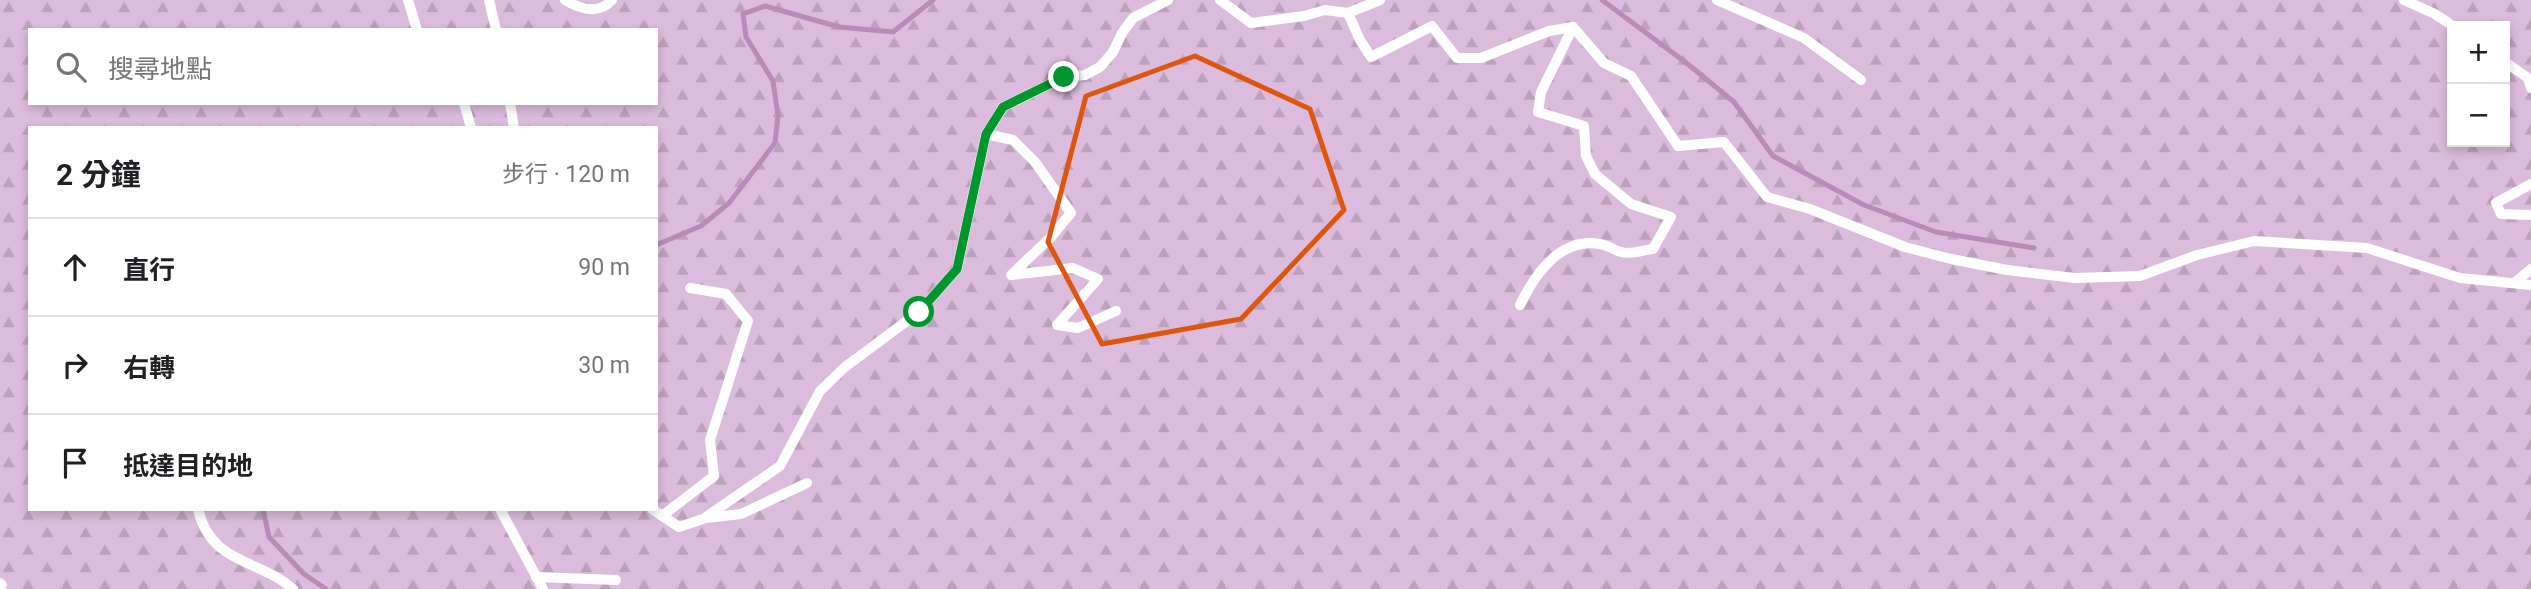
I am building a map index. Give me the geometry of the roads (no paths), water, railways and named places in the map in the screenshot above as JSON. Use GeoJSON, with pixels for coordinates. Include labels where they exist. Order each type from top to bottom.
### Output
{"type":"FeatureCollection","features":[{"type":"Feature","properties":{"kind":"lane"},"geometry":{"type":"LineString","coordinates":[[408,0],[416,28]]}},
{"type":"Feature","properties":{"kind":"lane"},"geometry":{"type":"LineString","coordinates":[[489,0],[496,28]]}},
{"type":"Feature","properties":{"kind":"lane"},"geometry":{"type":"LineString","coordinates":[[565,0],[589,10],[607,6],[612,0]]}},
{"type":"Feature","properties":{"kind":"lane"},"geometry":{"type":"LineString","coordinates":[[703,519],[780,466],[820,391],[845,367],[919,312],[957,269],[986,134],[1003,107],[1064,77],[1085,75],[1100,67],[1113,52],[1133,18],[1168,0]]}},
{"type":"Feature","properties":{"kind":"lane"},"geometry":{"type":"LineString","coordinates":[[1220,0],[1251,23],[1304,16],[1325,10],[1348,13],[1380,0]]}},
{"type":"Feature","properties":{"kind":"lane"},"geometry":{"type":"LineString","coordinates":[[1717,0],[1804,38],[1861,80]]}},
{"type":"Feature","properties":{"kind":"lane"},"geometry":{"type":"LineString","coordinates":[[2404,0],[2447,22]]}},
{"type":"Feature","properties":{"kind":"lane"},"geometry":{"type":"LineString","coordinates":[[1348,13],[1371,57],[1432,26],[1457,58],[1482,58],[1549,31],[1573,27]]}},
{"type":"Feature","properties":{"kind":"lane"},"geometry":{"type":"LineString","coordinates":[[1573,27],[1604,63],[1631,76],[1678,146],[1724,142],[1767,197],[1810,209],[1905,247],[2007,270],[2075,278],[2140,276],[2197,255],[2254,241],[2367,248],[2460,278],[2531,285]]}},
{"type":"Feature","properties":{"kind":"lane"},"geometry":{"type":"LineString","coordinates":[[1520,305],[1531,282],[1551,258],[1574,245],[1601,244],[1623,254],[1653,249],[1671,217],[1632,204],[1595,174],[1586,156],[1584,126],[1538,112],[1541,92],[1573,27]]}},
{"type":"Feature","properties":{"kind":"lane"},"geometry":{"type":"LineString","coordinates":[[2510,65],[2528,78],[2531,88]]}},
{"type":"Feature","properties":{"kind":"lane"},"geometry":{"type":"LineString","coordinates":[[465,105],[470,126]]}},
{"type":"Feature","properties":{"kind":"lane"},"geometry":{"type":"LineString","coordinates":[[510,105],[514,126]]}},
{"type":"Feature","properties":{"kind":"lane"},"geometry":{"type":"LineString","coordinates":[[986,134],[1013,140],[1035,162],[1071,213],[1051,237],[1011,275],[1073,268],[1098,279],[1057,325],[1078,328],[1116,311]]}},
{"type":"Feature","properties":{"kind":"lane"},"geometry":{"type":"LineString","coordinates":[[2531,184],[2496,203],[2501,215],[2531,215]]}},
{"type":"Feature","properties":{"kind":"lane"},"geometry":{"type":"LineString","coordinates":[[2514,283],[2531,269]]}},
{"type":"Feature","properties":{"kind":"lane"},"geometry":{"type":"LineString","coordinates":[[662,516],[714,476],[710,440],[748,321],[726,294],[690,288]]}},
{"type":"Feature","properties":{"kind":"lane"},"geometry":{"type":"LineString","coordinates":[[655,511],[679,527],[703,519],[741,514],[807,483]]}},
{"type":"Feature","properties":{"kind":"lane"},"geometry":{"type":"LineString","coordinates":[[198,511],[201,523],[222,551],[284,581],[293,589]]}},
{"type":"Feature","properties":{"kind":"lane"},"geometry":{"type":"LineString","coordinates":[[501,511],[543,589]]}},
{"type":"Feature","properties":{"kind":"lane"},"geometry":{"type":"LineString","coordinates":[[536,577],[616,580]]}},
{"type":"Feature","properties":{"kind":"waterway"},"geometry":{"type":"LineString","coordinates":[[658,244],[701,226],[729,203],[775,143],[778,116],[773,81],[746,37],[743,14],[765,6],[839,27],[893,32],[933,0]]}},
{"type":"Feature","properties":{"kind":"waterway"},"geometry":{"type":"LineString","coordinates":[[1602,0],[1734,102],[1773,156],[1864,205],[1936,232],[2034,248]]}},
{"type":"Feature","properties":{"kind":"waterway"},"geometry":{"type":"LineString","coordinates":[[263,511],[269,537],[304,574],[326,589]]}}]}
